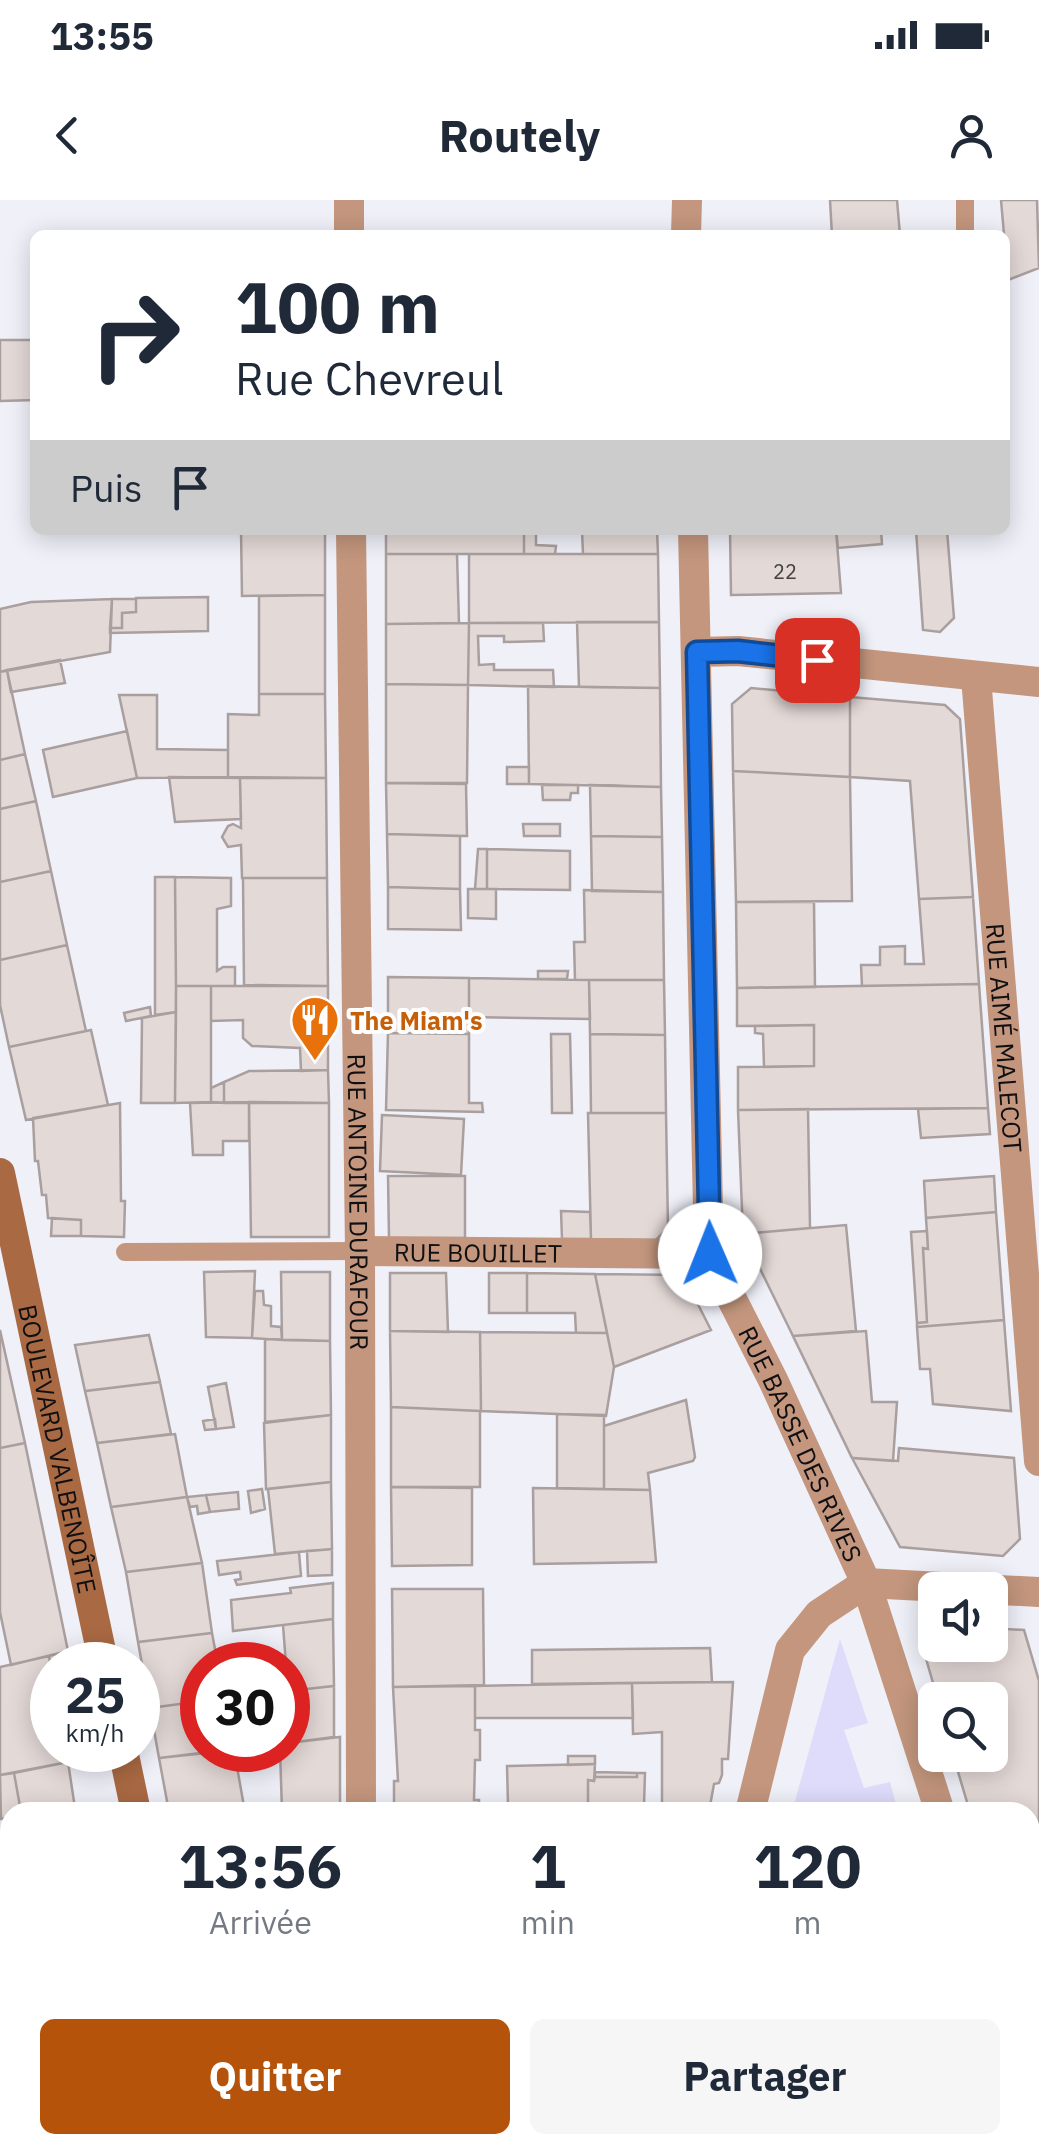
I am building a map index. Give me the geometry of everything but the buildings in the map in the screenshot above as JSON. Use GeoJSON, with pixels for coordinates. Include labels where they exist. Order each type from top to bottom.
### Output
{"type":"FeatureCollection","features":[{"type":"Feature","properties":{"kind":"main road","name":"BOULEVARD VALBENOÎTE"},"geometry":{"type":"LineString","coordinates":[[0,1173],[99,1642]]}},
{"type":"Feature","properties":{"kind":"main road"},"geometry":{"type":"LineString","coordinates":[[128,1772],[134,1802]]}},
{"type":"Feature","properties":{"kind":"street"},"geometry":{"type":"LineString","coordinates":[[349,200],[349,230]]}},
{"type":"Feature","properties":{"kind":"street"},"geometry":{"type":"LineString","coordinates":[[686,230],[687,200]]}},
{"type":"Feature","properties":{"kind":"street","name":"RUE ANTOINE DURAFOUR"},"geometry":{"type":"LineString","coordinates":[[351,535],[360,1251],[361,1802]]}},
{"type":"Feature","properties":{"kind":"street","name":"RUE BASSE DES RIVES"},"geometry":{"type":"LineString","coordinates":[[693,535],[710,1254],[866,1582],[937,1802]]}},
{"type":"Feature","properties":{"kind":"street"},"geometry":{"type":"LineString","coordinates":[[697,652],[738,651],[1039,682]]}},
{"type":"Feature","properties":{"kind":"street","name":"RUE AIMÉ MALECOT"},"geometry":{"type":"LineString","coordinates":[[976,677],[1039,1461]]}},
{"type":"Feature","properties":{"kind":"street","name":"RUE BOUILLET"},"geometry":{"type":"LineString","coordinates":[[360,1251],[710,1254]]}},
{"type":"Feature","properties":{"kind":"street"},"geometry":{"type":"LineString","coordinates":[[752,1802],[790,1650],[819,1614],[866,1582],[1039,1592]]}},
{"type":"Feature","properties":{"kind":"lane"},"geometry":{"type":"LineString","coordinates":[[965,200],[965,230]]}},
{"type":"Feature","properties":{"kind":"lane","name":"RUE BOUILLET"},"geometry":{"type":"LineString","coordinates":[[125,1252],[360,1251]]}},
{"type":"Feature","properties":{"kind":"shaded area"},"geometry":{"type":"Polygon","coordinates":[[[840,1639],[868,1723],[844,1730],[864,1788],[890,1782],[895,1802],[795,1802],[840,1639]]]}},
{"type":"Feature","properties":{"kind":"place","name":"The Miam's"},"geometry":{"type":"Point","coordinates":[315,1062]}},
{"type":"Feature","properties":{"kind":"route"},"geometry":{"type":"LineString","coordinates":[[710,1254],[697,652],[738,651],[817,660]]}}]}
